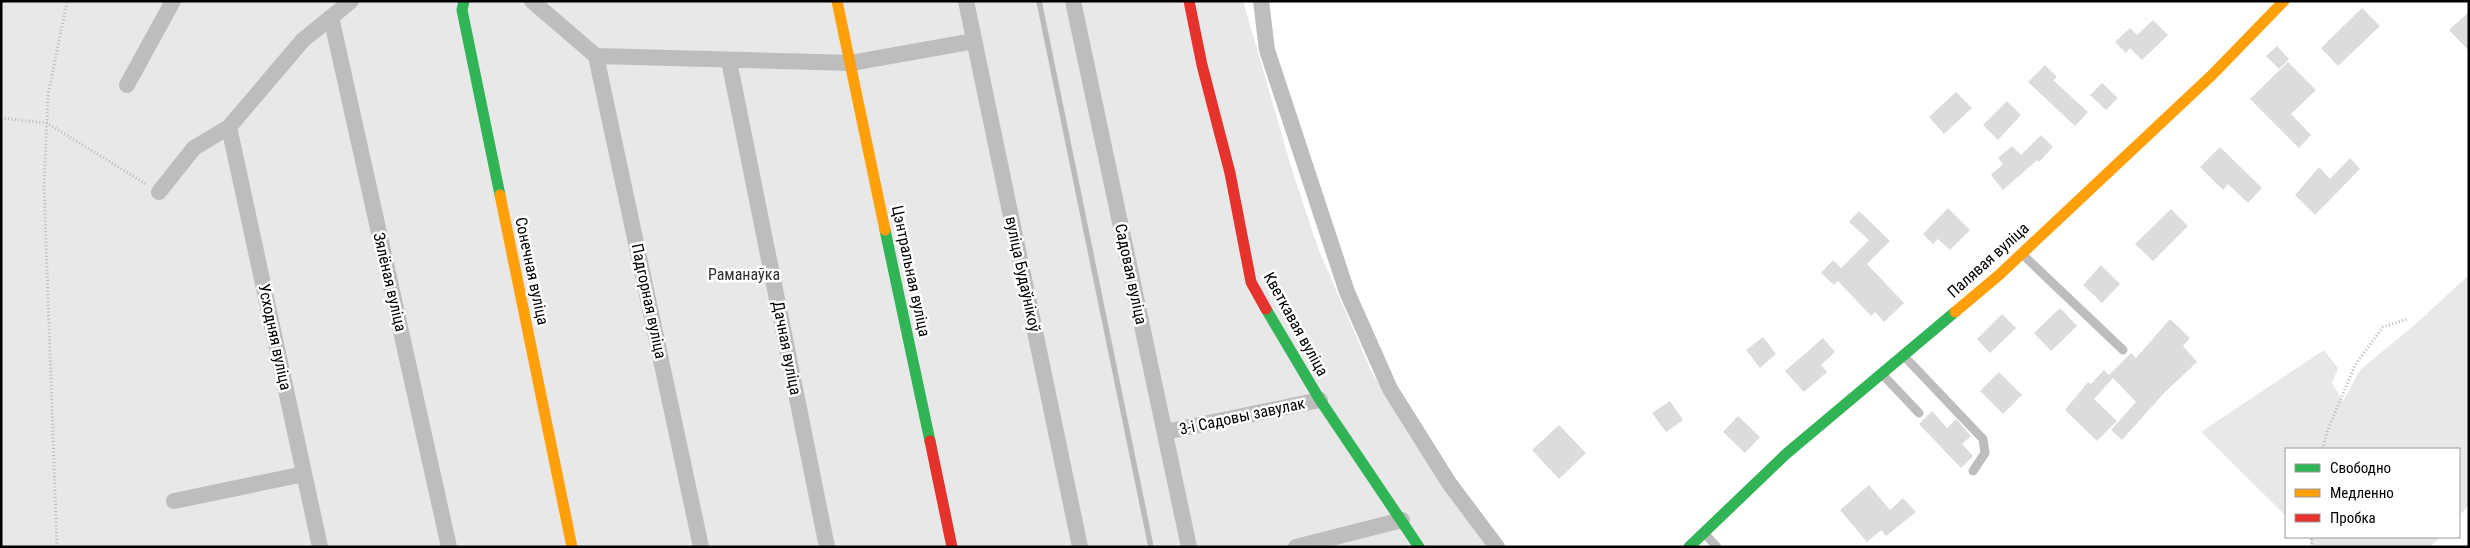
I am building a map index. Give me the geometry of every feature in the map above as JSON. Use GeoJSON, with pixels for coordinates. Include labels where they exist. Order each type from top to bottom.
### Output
{"type":"FeatureCollection","features":[{"type":"Feature","properties":{"kind":"street"},"geometry":{"type":"LineString","coordinates":[[127,85],[173,1]]}},
{"type":"Feature","properties":{"kind":"street"},"geometry":{"type":"LineString","coordinates":[[159,192],[194,148],[229,127],[303,40],[351,1]]}},
{"type":"Feature","properties":{"kind":"street","name":"Сонечная вуліца"},"geometry":{"type":"LineString","coordinates":[[464,1],[462,10],[572,547]]}},
{"type":"Feature","properties":{"kind":"street"},"geometry":{"type":"LineString","coordinates":[[532,1],[596,56],[851,63],[974,41]]}},
{"type":"Feature","properties":{"kind":"street","name":"Цэнтральная вуліца"},"geometry":{"type":"LineString","coordinates":[[837,1],[952,547]]}},
{"type":"Feature","properties":{"kind":"street","name":"вуліца Будаўнікоў"},"geometry":{"type":"LineString","coordinates":[[966,1],[1080,547]]}},
{"type":"Feature","properties":{"kind":"street","name":"Садовая вуліца"},"geometry":{"type":"LineString","coordinates":[[1073,1],[1189,547]]}},
{"type":"Feature","properties":{"kind":"street","name":"Кветкавая вуліца"},"geometry":{"type":"LineString","coordinates":[[1189,1],[1202,65],[1230,173],[1252,282],[1282,338],[1320,400],[1419,547]]}},
{"type":"Feature","properties":{"kind":"street"},"geometry":{"type":"LineString","coordinates":[[1261,1],[1267,50],[1347,292],[1390,389],[1449,483],[1497,547]]}},
{"type":"Feature","properties":{"kind":"street","name":"Палявая вуліца"},"geometry":{"type":"LineString","coordinates":[[1690,547],[1786,454],[2022,253],[2212,75],[2284,1]]}},
{"type":"Feature","properties":{"kind":"street","name":"Зялёная вуліца"},"geometry":{"type":"LineString","coordinates":[[331,17],[450,547]]}},
{"type":"Feature","properties":{"kind":"street","name":"Падгорная вуліца"},"geometry":{"type":"LineString","coordinates":[[596,56],[701,547]]}},
{"type":"Feature","properties":{"kind":"street","name":"Дачная вуліца"},"geometry":{"type":"LineString","coordinates":[[729,61],[827,547]]}},
{"type":"Feature","properties":{"kind":"street","name":"Усходняя вуліца"},"geometry":{"type":"LineString","coordinates":[[229,127],[320,547]]}},
{"type":"Feature","properties":{"kind":"street","name":"3-і Садовы завулак"},"geometry":{"type":"LineString","coordinates":[[1165,432],[1320,400]]}},
{"type":"Feature","properties":{"kind":"street"},"geometry":{"type":"LineString","coordinates":[[174,501],[304,474]]}},
{"type":"Feature","properties":{"kind":"street"},"geometry":{"type":"LineString","coordinates":[[1296,547],[1402,520]]}},
{"type":"Feature","properties":{"kind":"lane"},"geometry":{"type":"LineString","coordinates":[[2022,253],[2123,350]]}},
{"type":"Feature","properties":{"kind":"lane"},"geometry":{"type":"LineString","coordinates":[[1903,354],[1983,439],[1985,453],[1973,471]]}},
{"type":"Feature","properties":{"kind":"lane"},"geometry":{"type":"LineString","coordinates":[[1881,373],[1919,413]]}},
{"type":"Feature","properties":{"kind":"lane"},"geometry":{"type":"LineString","coordinates":[[1704,533],[1717,547]]}},
{"type":"Feature","properties":{"kind":"path"},"geometry":{"type":"LineString","coordinates":[[57,547],[44,186],[48,95],[67,1]]}},
{"type":"Feature","properties":{"kind":"path"},"geometry":{"type":"LineString","coordinates":[[1,118],[47,123],[159,192]]}},
{"type":"Feature","properties":{"kind":"path"},"geometry":{"type":"LineString","coordinates":[[2324,448],[2327,432],[2355,365],[2383,327],[2407,319]]}},
{"type":"Feature","properties":{"kind":"green space","name":"Раманаўка"},"geometry":{"type":"Polygon","coordinates":[[[1,1],[1243,1],[1292,170],[1318,248],[1372,373],[1488,547],[1,547],[1,1]]]}},
{"type":"Feature","properties":{"kind":"green space"},"geometry":{"type":"Polygon","coordinates":[[[2469,275],[2469,505],[2460,515],[2460,448],[2285,448],[2285,515],[2201,432],[2324,350],[2338,368],[2332,383],[2343,401],[2360,370],[2411,328],[2469,275]]]}},
{"type":"Feature","properties":{"kind":"green space"},"geometry":{"type":"Polygon","coordinates":[[[2309,538],[2439,538],[2430,547],[2311,547],[2311,540],[2309,538]]]}},
{"type":"Feature","properties":{"kind":"building"},"geometry":{"type":"Polygon","coordinates":[[[2362,8],[2380,26],[2338,66],[2321,48],[2362,8]]]}},
{"type":"Feature","properties":{"kind":"building"},"geometry":{"type":"Polygon","coordinates":[[[2469,12],[2469,51],[2449,30],[2469,12]]]}},
{"type":"Feature","properties":{"kind":"building"},"geometry":{"type":"Polygon","coordinates":[[[2153,20],[2168,35],[2142,60],[2130,48],[2126,53],[2115,42],[2130,28],[2137,35],[2153,20]]]}},
{"type":"Feature","properties":{"kind":"building"},"geometry":{"type":"Polygon","coordinates":[[[2277,46],[2289,59],[2279,69],[2266,56],[2277,46]]]}},
{"type":"Feature","properties":{"kind":"building"},"geometry":{"type":"Polygon","coordinates":[[[2288,62],[2316,90],[2291,114],[2311,135],[2299,148],[2250,99],[2288,62]]]}},
{"type":"Feature","properties":{"kind":"building"},"geometry":{"type":"Polygon","coordinates":[[[2045,65],[2057,77],[2053,80],[2088,112],[2075,126],[2028,82],[2045,65]]]}},
{"type":"Feature","properties":{"kind":"building"},"geometry":{"type":"Polygon","coordinates":[[[2102,83],[2118,98],[2106,110],[2090,95],[2102,83]]]}},
{"type":"Feature","properties":{"kind":"building"},"geometry":{"type":"Polygon","coordinates":[[[1956,92],[1972,108],[1944,134],[1929,117],[1956,92]]]}},
{"type":"Feature","properties":{"kind":"building"},"geometry":{"type":"Polygon","coordinates":[[[2007,101],[2021,115],[1998,140],[1983,125],[2007,101]]]}},
{"type":"Feature","properties":{"kind":"building"},"geometry":{"type":"Polygon","coordinates":[[[2041,135],[2053,147],[2039,162],[2037,160],[2003,190],[1991,175],[2003,164],[1998,158],[2012,146],[2021,155],[2041,135]]]}},
{"type":"Feature","properties":{"kind":"building"},"geometry":{"type":"Polygon","coordinates":[[[2220,147],[2262,188],[2248,203],[2228,184],[2223,190],[2200,167],[2220,147]]]}},
{"type":"Feature","properties":{"kind":"building"},"geometry":{"type":"Polygon","coordinates":[[[2350,158],[2360,169],[2315,215],[2295,195],[2319,167],[2330,179],[2350,158]]]}},
{"type":"Feature","properties":{"kind":"building"},"geometry":{"type":"Polygon","coordinates":[[[1948,208],[1970,230],[1950,250],[1938,239],[1933,244],[1923,234],[1948,208]]]}},
{"type":"Feature","properties":{"kind":"building"},"geometry":{"type":"Polygon","coordinates":[[[2171,209],[2188,226],[2153,261],[2135,244],[2171,209]]]}},
{"type":"Feature","properties":{"kind":"building"},"geometry":{"type":"Polygon","coordinates":[[[1859,211],[1890,241],[1867,264],[1904,303],[1884,322],[1875,312],[1871,316],[1838,281],[1834,285],[1821,273],[1833,260],[1841,268],[1869,240],[1849,222],[1859,211]]]}},
{"type":"Feature","properties":{"kind":"building"},"geometry":{"type":"Polygon","coordinates":[[[2101,265],[2120,284],[2102,303],[2083,285],[2101,265]]]}},
{"type":"Feature","properties":{"kind":"building"},"geometry":{"type":"Polygon","coordinates":[[[2060,308],[2077,326],[2051,351],[2034,333],[2060,308]]]}},
{"type":"Feature","properties":{"kind":"building"},"geometry":{"type":"Polygon","coordinates":[[[2002,314],[2016,328],[1990,353],[1977,339],[2002,314]]]}},
{"type":"Feature","properties":{"kind":"building"},"geometry":{"type":"Polygon","coordinates":[[[2170,319],[2190,338],[2183,346],[2197,362],[2164,393],[2122,440],[2111,430],[2136,402],[2113,378],[2094,399],[2117,421],[2097,441],[2065,410],[2088,382],[2091,384],[2104,370],[2109,375],[2131,353],[2136,358],[2170,319]]]}},
{"type":"Feature","properties":{"kind":"building"},"geometry":{"type":"Polygon","coordinates":[[[1763,337],[1776,354],[1760,368],[1746,350],[1763,337]]]}},
{"type":"Feature","properties":{"kind":"building"},"geometry":{"type":"Polygon","coordinates":[[[1823,338],[1835,352],[1821,365],[1827,372],[1804,392],[1785,371],[1823,338]]]}},
{"type":"Feature","properties":{"kind":"building"},"geometry":{"type":"Polygon","coordinates":[[[1999,372],[2022,395],[2003,414],[1980,391],[1999,372]]]}},
{"type":"Feature","properties":{"kind":"building"},"geometry":{"type":"Polygon","coordinates":[[[1670,401],[1683,420],[1666,432],[1652,413],[1670,401]]]}},
{"type":"Feature","properties":{"kind":"building"},"geometry":{"type":"Polygon","coordinates":[[[1932,411],[1947,428],[1956,419],[1971,436],[1962,444],[1973,456],[1961,468],[1919,424],[1932,411]]]}},
{"type":"Feature","properties":{"kind":"building"},"geometry":{"type":"Polygon","coordinates":[[[1738,416],[1760,437],[1745,453],[1723,432],[1738,416]]]}},
{"type":"Feature","properties":{"kind":"building"},"geometry":{"type":"Polygon","coordinates":[[[1559,425],[1586,453],[1559,479],[1532,450],[1559,425]]]}},
{"type":"Feature","properties":{"kind":"building"},"geometry":{"type":"Polygon","coordinates":[[[1869,485],[1890,510],[1903,498],[1916,512],[1886,536],[1881,530],[1867,542],[1840,510],[1869,485]]]}},
{"type":"Feature","properties":{"kind":"waterway"},"geometry":{"type":"LineString","coordinates":[[1039,1],[1151,547]]}},
{"type":"Feature","properties":{"kind":"traffic: fast"},"geometry":{"type":"LineString","coordinates":[[464,1],[462,10],[500,195]]}},
{"type":"Feature","properties":{"kind":"traffic: fast"},"geometry":{"type":"LineString","coordinates":[[885,230],[930,441]]}},
{"type":"Feature","properties":{"kind":"traffic: fast"},"geometry":{"type":"LineString","coordinates":[[1266,309],[1320,400],[1419,547]]}},
{"type":"Feature","properties":{"kind":"traffic: fast"},"geometry":{"type":"LineString","coordinates":[[1689,547],[1786,454],[1955,312]]}},
{"type":"Feature","properties":{"kind":"traffic: slow"},"geometry":{"type":"LineString","coordinates":[[837,1],[885,230]]}},
{"type":"Feature","properties":{"kind":"traffic: slow"},"geometry":{"type":"LineString","coordinates":[[1955,312],[1999,275],[2212,75],[2284,1]]}},
{"type":"Feature","properties":{"kind":"traffic: slow"},"geometry":{"type":"LineString","coordinates":[[500,195],[572,547]]}},
{"type":"Feature","properties":{"kind":"traffic: jam"},"geometry":{"type":"LineString","coordinates":[[1189,1],[1202,65],[1230,173],[1251,282],[1266,309]]}},
{"type":"Feature","properties":{"kind":"traffic: jam"},"geometry":{"type":"LineString","coordinates":[[930,441],[952,547]]}}]}
